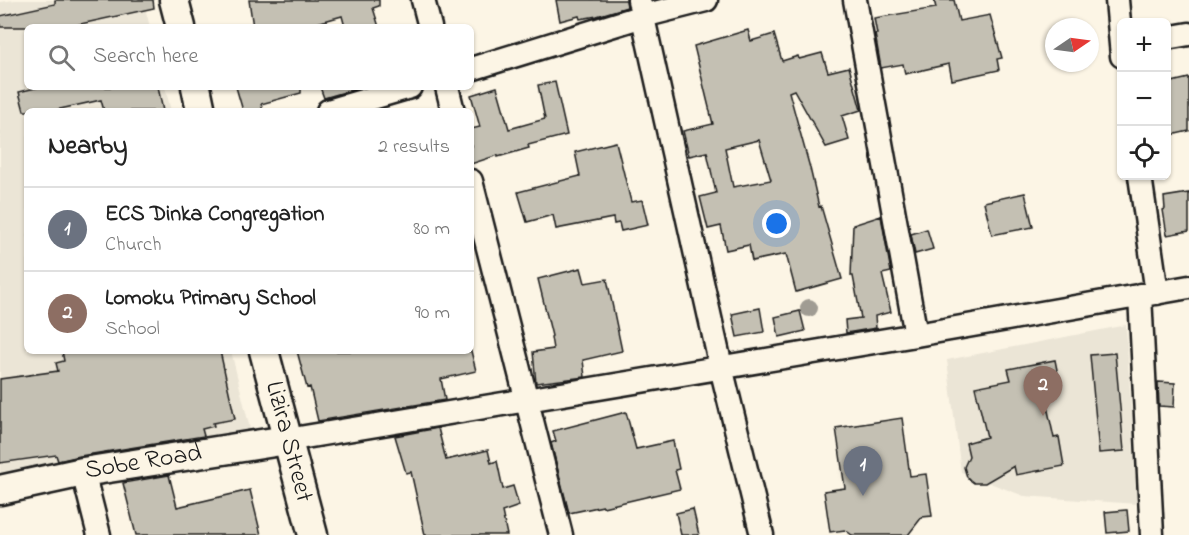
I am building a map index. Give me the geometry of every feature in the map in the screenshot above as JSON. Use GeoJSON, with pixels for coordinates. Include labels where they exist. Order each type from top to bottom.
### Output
{"type":"FeatureCollection","features":[{"type":"Feature","properties":{"kind":"street"},"geometry":{"type":"LineString","coordinates":[[174,0],[180,24]]}},
{"type":"Feature","properties":{"kind":"street"},"geometry":{"type":"LineString","coordinates":[[423,0],[429,24]]}},
{"type":"Feature","properties":{"kind":"street"},"geometry":{"type":"LineString","coordinates":[[474,68],[641,8],[705,0]]}},
{"type":"Feature","properties":{"kind":"street"},"geometry":{"type":"LineString","coordinates":[[855,0],[916,335]]}},
{"type":"Feature","properties":{"kind":"street"},"geometry":{"type":"LineString","coordinates":[[1117,0],[1118,18]]}},
{"type":"Feature","properties":{"kind":"street"},"geometry":{"type":"LineString","coordinates":[[641,8],[721,367],[762,535]]}},
{"type":"Feature","properties":{"kind":"street"},"geometry":{"type":"LineString","coordinates":[[1171,37],[1189,34]]}},
{"type":"Feature","properties":{"kind":"street"},"geometry":{"type":"LineString","coordinates":[[197,90],[200,108]]}},
{"type":"Feature","properties":{"kind":"street"},"geometry":{"type":"LineString","coordinates":[[338,108],[400,90]]}},
{"type":"Feature","properties":{"kind":"street"},"geometry":{"type":"LineString","coordinates":[[448,90],[452,108]]}},
{"type":"Feature","properties":{"kind":"street"},"geometry":{"type":"LineString","coordinates":[[1140,180],[1149,294],[1152,535]]}},
{"type":"Feature","properties":{"kind":"street"},"geometry":{"type":"LineString","coordinates":[[474,193],[561,535]]}},
{"type":"Feature","properties":{"kind":"street"},"geometry":{"type":"LineString","coordinates":[[288,440],[916,335],[1189,286]]}},
{"type":"Feature","properties":{"kind":"street","name":"Lizira Street"},"geometry":{"type":"LineString","coordinates":[[265,354],[313,535]]}},
{"type":"Feature","properties":{"kind":"street","name":"Sobe Road"},"geometry":{"type":"LineString","coordinates":[[0,490],[82,472],[288,440]]}},
{"type":"Feature","properties":{"kind":"street"},"geometry":{"type":"LineString","coordinates":[[82,472],[99,535]]}},
{"type":"Feature","properties":{"kind":"shaded area"},"geometry":{"type":"Polygon","coordinates":[[[143,0],[149,24],[24,24],[24,90],[166,90],[170,108],[24,108],[24,354],[232,354],[251,433],[0,475],[0,2],[143,0]]]}},
{"type":"Feature","properties":{"kind":"shaded area"},"geometry":{"type":"Polygon","coordinates":[[[1126,325],[1137,504],[1024,496],[961,472],[947,360],[1126,325]]]}},
{"type":"Feature","properties":{"kind":"building"},"geometry":{"type":"Polygon","coordinates":[[[55,0],[153,0],[154,8],[81,24],[24,24],[24,27],[0,27],[0,16],[55,4],[55,0]]]}},
{"type":"Feature","properties":{"kind":"building"},"geometry":{"type":"Polygon","coordinates":[[[249,0],[379,0],[379,6],[373,8],[378,24],[344,24],[342,16],[314,24],[253,24],[249,0]]]}},
{"type":"Feature","properties":{"kind":"building"},"geometry":{"type":"Polygon","coordinates":[[[556,0],[626,0],[627,7],[597,16],[580,19],[579,16],[560,21],[556,0]]]}},
{"type":"Feature","properties":{"kind":"building"},"geometry":{"type":"Polygon","coordinates":[[[934,0],[954,0],[959,21],[990,15],[1002,58],[997,59],[999,70],[952,80],[949,64],[905,74],[903,64],[881,68],[874,18],[936,8],[934,0]]]}},
{"type":"Feature","properties":{"kind":"building"},"geometry":{"type":"Polygon","coordinates":[[[748,30],[751,41],[774,34],[782,61],[822,53],[828,72],[849,67],[861,110],[842,116],[849,140],[826,147],[794,90],[789,92],[819,207],[821,206],[842,279],[796,292],[786,254],[752,261],[749,245],[726,250],[721,226],[708,229],[700,197],[716,193],[707,152],[689,156],[683,131],[713,124],[694,46],[748,30]],[[759,140],[725,148],[733,187],[771,180],[759,140]]]}},
{"type":"Feature","properties":{"kind":"building"},"geometry":{"type":"Polygon","coordinates":[[[1189,78],[1189,131],[1171,135],[1171,126],[1171,82],[1189,78]]]}},
{"type":"Feature","properties":{"kind":"building"},"geometry":{"type":"Polygon","coordinates":[[[555,82],[567,135],[474,163],[474,128],[480,127],[471,95],[497,87],[509,129],[545,119],[538,85],[555,82]]]}},
{"type":"Feature","properties":{"kind":"building"},"geometry":{"type":"Polygon","coordinates":[[[27,90],[159,90],[162,108],[103,108],[101,100],[65,108],[24,108],[24,111],[19,92],[27,90]]]}},
{"type":"Feature","properties":{"kind":"building"},"geometry":{"type":"Polygon","coordinates":[[[237,90],[301,90],[301,93],[261,104],[262,108],[242,108],[237,90]]]}},
{"type":"Feature","properties":{"kind":"building"},"geometry":{"type":"Polygon","coordinates":[[[321,90],[352,90],[324,98],[321,90]]]}},
{"type":"Feature","properties":{"kind":"building"},"geometry":{"type":"Polygon","coordinates":[[[616,142],[631,202],[642,200],[648,225],[621,231],[619,223],[614,224],[613,218],[556,229],[553,215],[527,222],[518,192],[580,176],[575,152],[616,142]]]}},
{"type":"Feature","properties":{"kind":"building"},"geometry":{"type":"Polygon","coordinates":[[[1025,193],[1033,227],[992,235],[984,202],[1025,193]]]}},
{"type":"Feature","properties":{"kind":"building"},"geometry":{"type":"Polygon","coordinates":[[[1189,193],[1189,231],[1167,235],[1163,210],[1165,209],[1164,197],[1189,193]]]}},
{"type":"Feature","properties":{"kind":"building"},"geometry":{"type":"Polygon","coordinates":[[[881,216],[891,272],[882,274],[891,312],[875,316],[876,328],[846,333],[845,320],[861,318],[853,276],[851,276],[853,225],[881,216]]]}},
{"type":"Feature","properties":{"kind":"building"},"geometry":{"type":"Polygon","coordinates":[[[927,229],[933,249],[915,254],[911,234],[927,229]]]}},
{"type":"Feature","properties":{"kind":"building"},"geometry":{"type":"Polygon","coordinates":[[[581,268],[585,283],[607,279],[622,351],[583,360],[585,377],[536,383],[533,352],[553,349],[538,279],[581,268]]]}},
{"type":"Feature","properties":{"kind":"building"},"geometry":{"type":"Polygon","coordinates":[[[760,308],[764,332],[737,337],[732,314],[760,308]]]}},
{"type":"Feature","properties":{"kind":"building"},"geometry":{"type":"Polygon","coordinates":[[[800,311],[805,331],[779,337],[775,317],[800,311]]]}},
{"type":"Feature","properties":{"kind":"building"},"geometry":{"type":"Polygon","coordinates":[[[1115,353],[1124,451],[1099,453],[1090,355],[1115,353]]]}},
{"type":"Feature","properties":{"kind":"building"},"geometry":{"type":"Polygon","coordinates":[[[63,354],[221,354],[235,419],[213,423],[214,426],[202,429],[204,436],[58,461],[56,455],[0,463],[0,379],[58,371],[56,363],[64,361],[63,354]]]}},
{"type":"Feature","properties":{"kind":"building"},"geometry":{"type":"Polygon","coordinates":[[[298,354],[472,354],[476,371],[441,379],[445,400],[318,421],[310,387],[307,388],[298,354]]]}},
{"type":"Feature","properties":{"kind":"building"},"geometry":{"type":"Polygon","coordinates":[[[1055,360],[1060,385],[1043,388],[1054,438],[1059,437],[1064,466],[1016,475],[1014,466],[985,483],[974,483],[967,477],[964,467],[969,456],[966,443],[987,437],[975,387],[1011,380],[1008,369],[1055,360]]]}},
{"type":"Feature","properties":{"kind":"building"},"geometry":{"type":"Polygon","coordinates":[[[1158,382],[1175,383],[1174,407],[1159,406],[1158,382]]]}},
{"type":"Feature","properties":{"kind":"building"},"geometry":{"type":"Polygon","coordinates":[[[626,412],[636,449],[673,441],[679,469],[675,470],[680,489],[569,513],[551,443],[556,441],[553,431],[626,412]]]}},
{"type":"Feature","properties":{"kind":"building"},"geometry":{"type":"Polygon","coordinates":[[[902,418],[910,476],[926,474],[932,516],[922,517],[908,535],[852,535],[845,530],[830,532],[824,491],[845,488],[836,428],[902,418]]]}},
{"type":"Feature","properties":{"kind":"building"},"geometry":{"type":"Polygon","coordinates":[[[438,428],[446,460],[488,450],[491,463],[497,461],[503,489],[513,486],[519,506],[502,512],[507,535],[425,535],[411,472],[406,473],[395,436],[438,428]]]}},
{"type":"Feature","properties":{"kind":"building"},"geometry":{"type":"Polygon","coordinates":[[[169,475],[177,507],[250,490],[261,535],[136,535],[123,483],[169,475]]]}},
{"type":"Feature","properties":{"kind":"building"},"geometry":{"type":"Polygon","coordinates":[[[693,509],[699,535],[681,535],[676,513],[693,509]]]}},
{"type":"Feature","properties":{"kind":"building"},"geometry":{"type":"Polygon","coordinates":[[[1127,510],[1129,531],[1107,533],[1105,512],[1127,510]]]}},
{"type":"Feature","properties":{"kind":"place","name":"Lomoku Primary School"},"geometry":{"type":"Point","coordinates":[1043,416]}},
{"type":"Feature","properties":{"kind":"place","name":"ECS Dinka Congregation"},"geometry":{"type":"Point","coordinates":[863,496]}}]}
